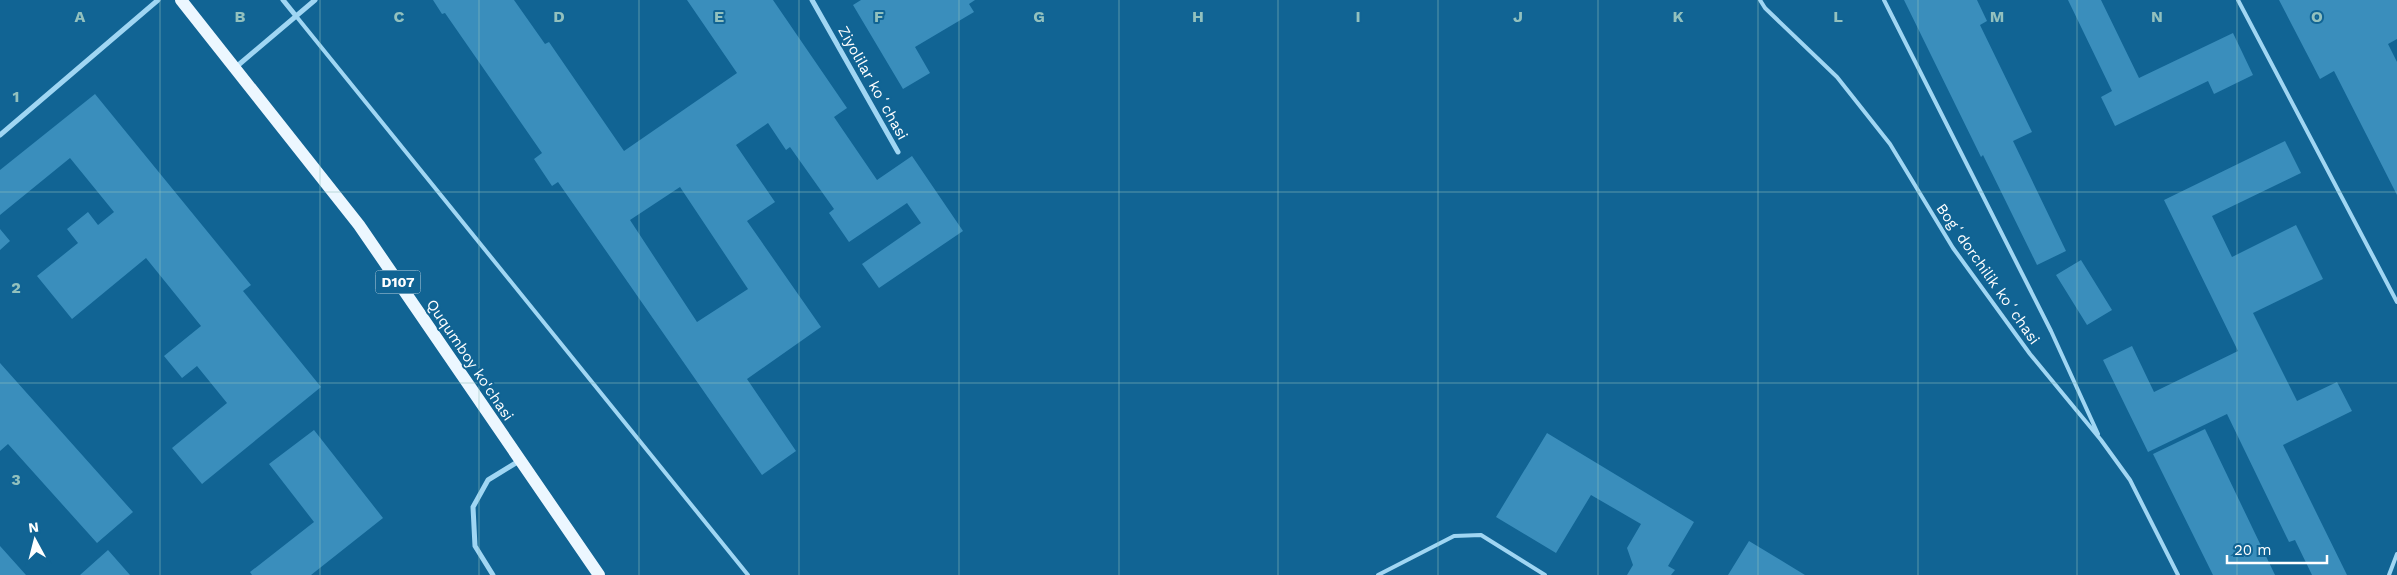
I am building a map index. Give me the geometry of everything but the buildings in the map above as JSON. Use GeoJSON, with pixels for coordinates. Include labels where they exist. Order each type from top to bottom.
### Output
{"type":"FeatureCollection","features":[{"type":"Feature","properties":{"kind":"main road","name":"Ququmboy ko'chasi"},"geometry":{"type":"LineString","coordinates":[[182,0],[359,225],[519,461],[599,575]]}},
{"type":"Feature","properties":{"kind":"street"},"geometry":{"type":"LineString","coordinates":[[0,135],[158,0]]}},
{"type":"Feature","properties":{"kind":"street"},"geometry":{"type":"LineString","coordinates":[[283,0],[296,16]]}},
{"type":"Feature","properties":{"kind":"street"},"geometry":{"type":"LineString","coordinates":[[236,68],[315,0]]}},
{"type":"Feature","properties":{"kind":"street","name":"Ziyolilar koʻchasi"},"geometry":{"type":"LineString","coordinates":[[812,0],[898,152]]}},
{"type":"Feature","properties":{"kind":"street"},"geometry":{"type":"LineString","coordinates":[[493,575],[475,546],[473,507],[488,480],[519,461]]}},
{"type":"Feature","properties":{"kind":"lane","name":"Bogʻdorchilik koʻchasi"},"geometry":{"type":"LineString","coordinates":[[1760,0],[1765,8],[1837,77],[1890,144],[1953,248],[2030,354],[2101,440],[2130,480],[2178,575]]}},
{"type":"Feature","properties":{"kind":"lane"},"geometry":{"type":"LineString","coordinates":[[1884,0],[2052,331],[2101,440]]}},
{"type":"Feature","properties":{"kind":"lane"},"geometry":{"type":"LineString","coordinates":[[2238,0],[2397,302]]}},
{"type":"Feature","properties":{"kind":"lane"},"geometry":{"type":"LineString","coordinates":[[296,16],[748,575]]}},
{"type":"Feature","properties":{"kind":"lane"},"geometry":{"type":"LineString","coordinates":[[1378,575],[1454,536],[1481,535],[1545,575]]}},
{"type":"Feature","properties":{"kind":"lane"},"geometry":{"type":"LineString","coordinates":[[2389,575],[2397,554]]}}]}
